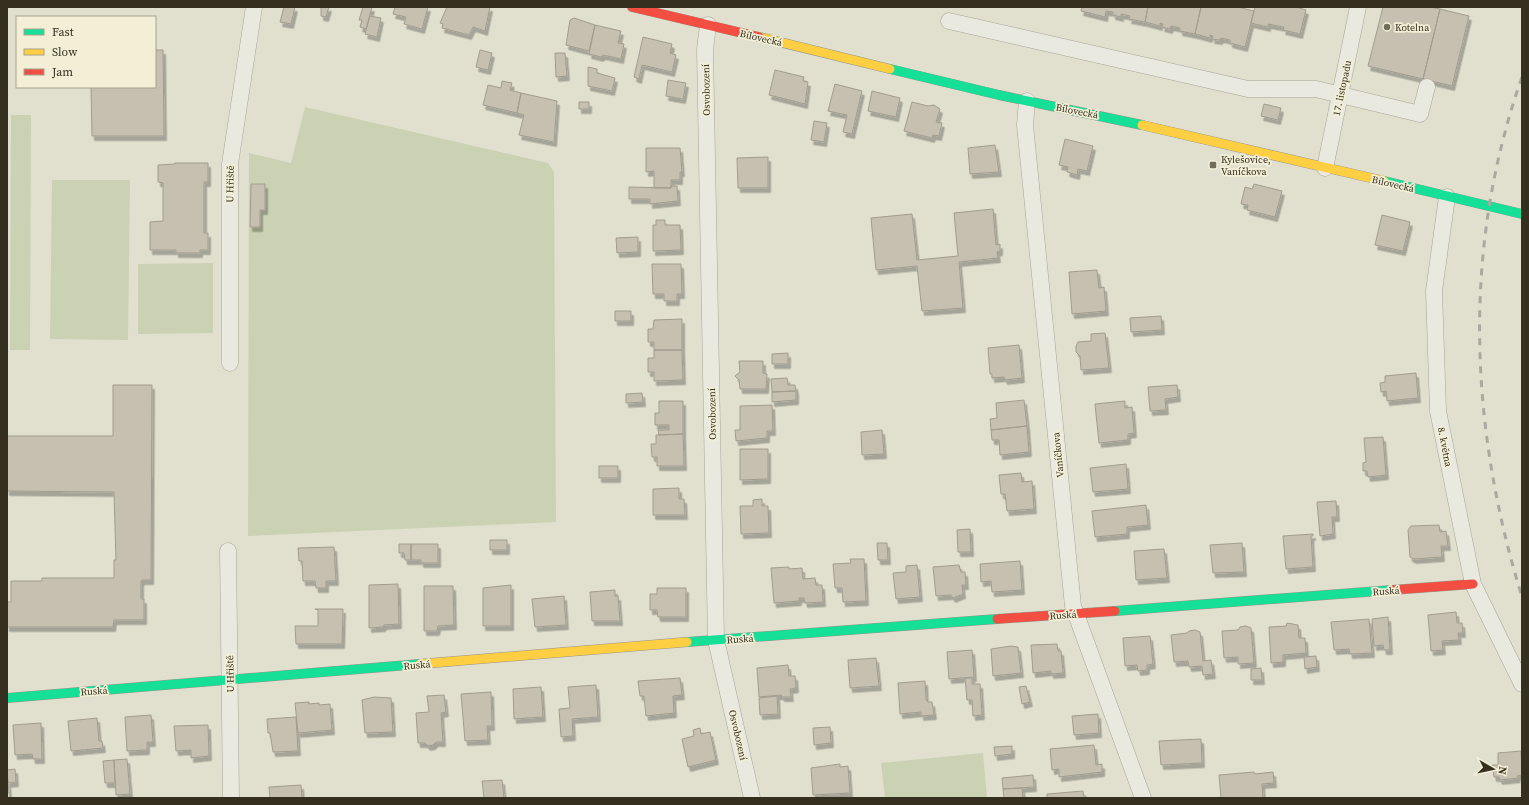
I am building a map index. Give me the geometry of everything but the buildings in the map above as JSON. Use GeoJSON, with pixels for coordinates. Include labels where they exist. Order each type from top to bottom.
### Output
{"type":"FeatureCollection","features":[{"type":"Feature","properties":{"kind":"street","name":"U Hřiště"},"geometry":{"type":"LineString","coordinates":[[230,363],[230,164],[254,7]]}},
{"type":"Feature","properties":{"kind":"street","name":"Bílovecká"},"geometry":{"type":"LineString","coordinates":[[632,7],[1028,101],[1158,128],[1522,214]]}},
{"type":"Feature","properties":{"kind":"street","name":"17. listopadu"},"geometry":{"type":"LineString","coordinates":[[1325,168],[1358,7]]}},
{"type":"Feature","properties":{"kind":"street"},"geometry":{"type":"LineString","coordinates":[[949,21],[1248,89],[1316,89],[1420,114],[1427,87]]}},
{"type":"Feature","properties":{"kind":"street","name":"Osvobození"},"geometry":{"type":"LineString","coordinates":[[708,25],[705,58],[716,640],[752,798]]}},
{"type":"Feature","properties":{"kind":"street","name":"Vaníčkova"},"geometry":{"type":"LineString","coordinates":[[1028,101],[1025,125],[1071,589],[1076,614],[1143,798]]}},
{"type":"Feature","properties":{"kind":"street","name":"8. května"},"geometry":{"type":"LineString","coordinates":[[1447,197],[1434,291],[1438,411],[1473,584],[1522,684]]}},
{"type":"Feature","properties":{"kind":"street","name":"U Hřiště"},"geometry":{"type":"LineString","coordinates":[[228,551],[231,798]]}},
{"type":"Feature","properties":{"kind":"street","name":"Ruská"},"geometry":{"type":"LineString","coordinates":[[7,698],[716,640],[1473,584]]}},
{"type":"Feature","properties":{"kind":"green space"},"geometry":{"type":"Polygon","coordinates":[[[305,107],[548,163],[554,172],[556,522],[248,536],[249,153],[291,163],[305,107]]]}},
{"type":"Feature","properties":{"kind":"green space"},"geometry":{"type":"Polygon","coordinates":[[[11,115],[31,115],[30,350],[10,350],[11,115]]]}},
{"type":"Feature","properties":{"kind":"green space"},"geometry":{"type":"Polygon","coordinates":[[[52,180],[130,180],[128,340],[50,339],[52,180]]]}},
{"type":"Feature","properties":{"kind":"green space"},"geometry":{"type":"Polygon","coordinates":[[[213,263],[213,333],[138,334],[138,264],[213,263]]]}},
{"type":"Feature","properties":{"kind":"green space"},"geometry":{"type":"Polygon","coordinates":[[[983,753],[987,798],[885,798],[881,763],[983,753]]]}},
{"type":"Feature","properties":{"kind":"railway"},"geometry":{"type":"LineString","coordinates":[[1522,77],[1503,141],[1489,206],[1482,271],[1480,337],[1483,402],[1491,467],[1504,532],[1522,597]]}},
{"type":"Feature","properties":{"kind":"traffic: fast"},"geometry":{"type":"LineString","coordinates":[[890,69],[999,95],[1142,125]]}},
{"type":"Feature","properties":{"kind":"traffic: fast"},"geometry":{"type":"LineString","coordinates":[[1384,181],[1522,214]]}},
{"type":"Feature","properties":{"kind":"traffic: fast"},"geometry":{"type":"LineString","coordinates":[[1115,611],[1392,590]]}},
{"type":"Feature","properties":{"kind":"traffic: fast"},"geometry":{"type":"LineString","coordinates":[[687,642],[997,619]]}},
{"type":"Feature","properties":{"kind":"traffic: fast"},"geometry":{"type":"LineString","coordinates":[[7,698],[420,664]]}},
{"type":"Feature","properties":{"kind":"traffic: slow"},"geometry":{"type":"LineString","coordinates":[[759,37],[890,69]]}},
{"type":"Feature","properties":{"kind":"traffic: slow"},"geometry":{"type":"LineString","coordinates":[[1142,125],[1384,181]]}},
{"type":"Feature","properties":{"kind":"traffic: slow"},"geometry":{"type":"LineString","coordinates":[[420,664],[687,642]]}},
{"type":"Feature","properties":{"kind":"traffic: jam"},"geometry":{"type":"LineString","coordinates":[[632,7],[759,37]]}},
{"type":"Feature","properties":{"kind":"traffic: jam"},"geometry":{"type":"LineString","coordinates":[[1392,590],[1473,584]]}},
{"type":"Feature","properties":{"kind":"traffic: jam"},"geometry":{"type":"LineString","coordinates":[[997,619],[1115,611]]}},
{"type":"Feature","properties":{"kind":"place","name":"Kotelna"},"geometry":{"type":"Point","coordinates":[1387,27]}},
{"type":"Feature","properties":{"kind":"place","name":"Kylešovice, Vaníčkova"},"geometry":{"type":"Point","coordinates":[1213,165]}}]}
